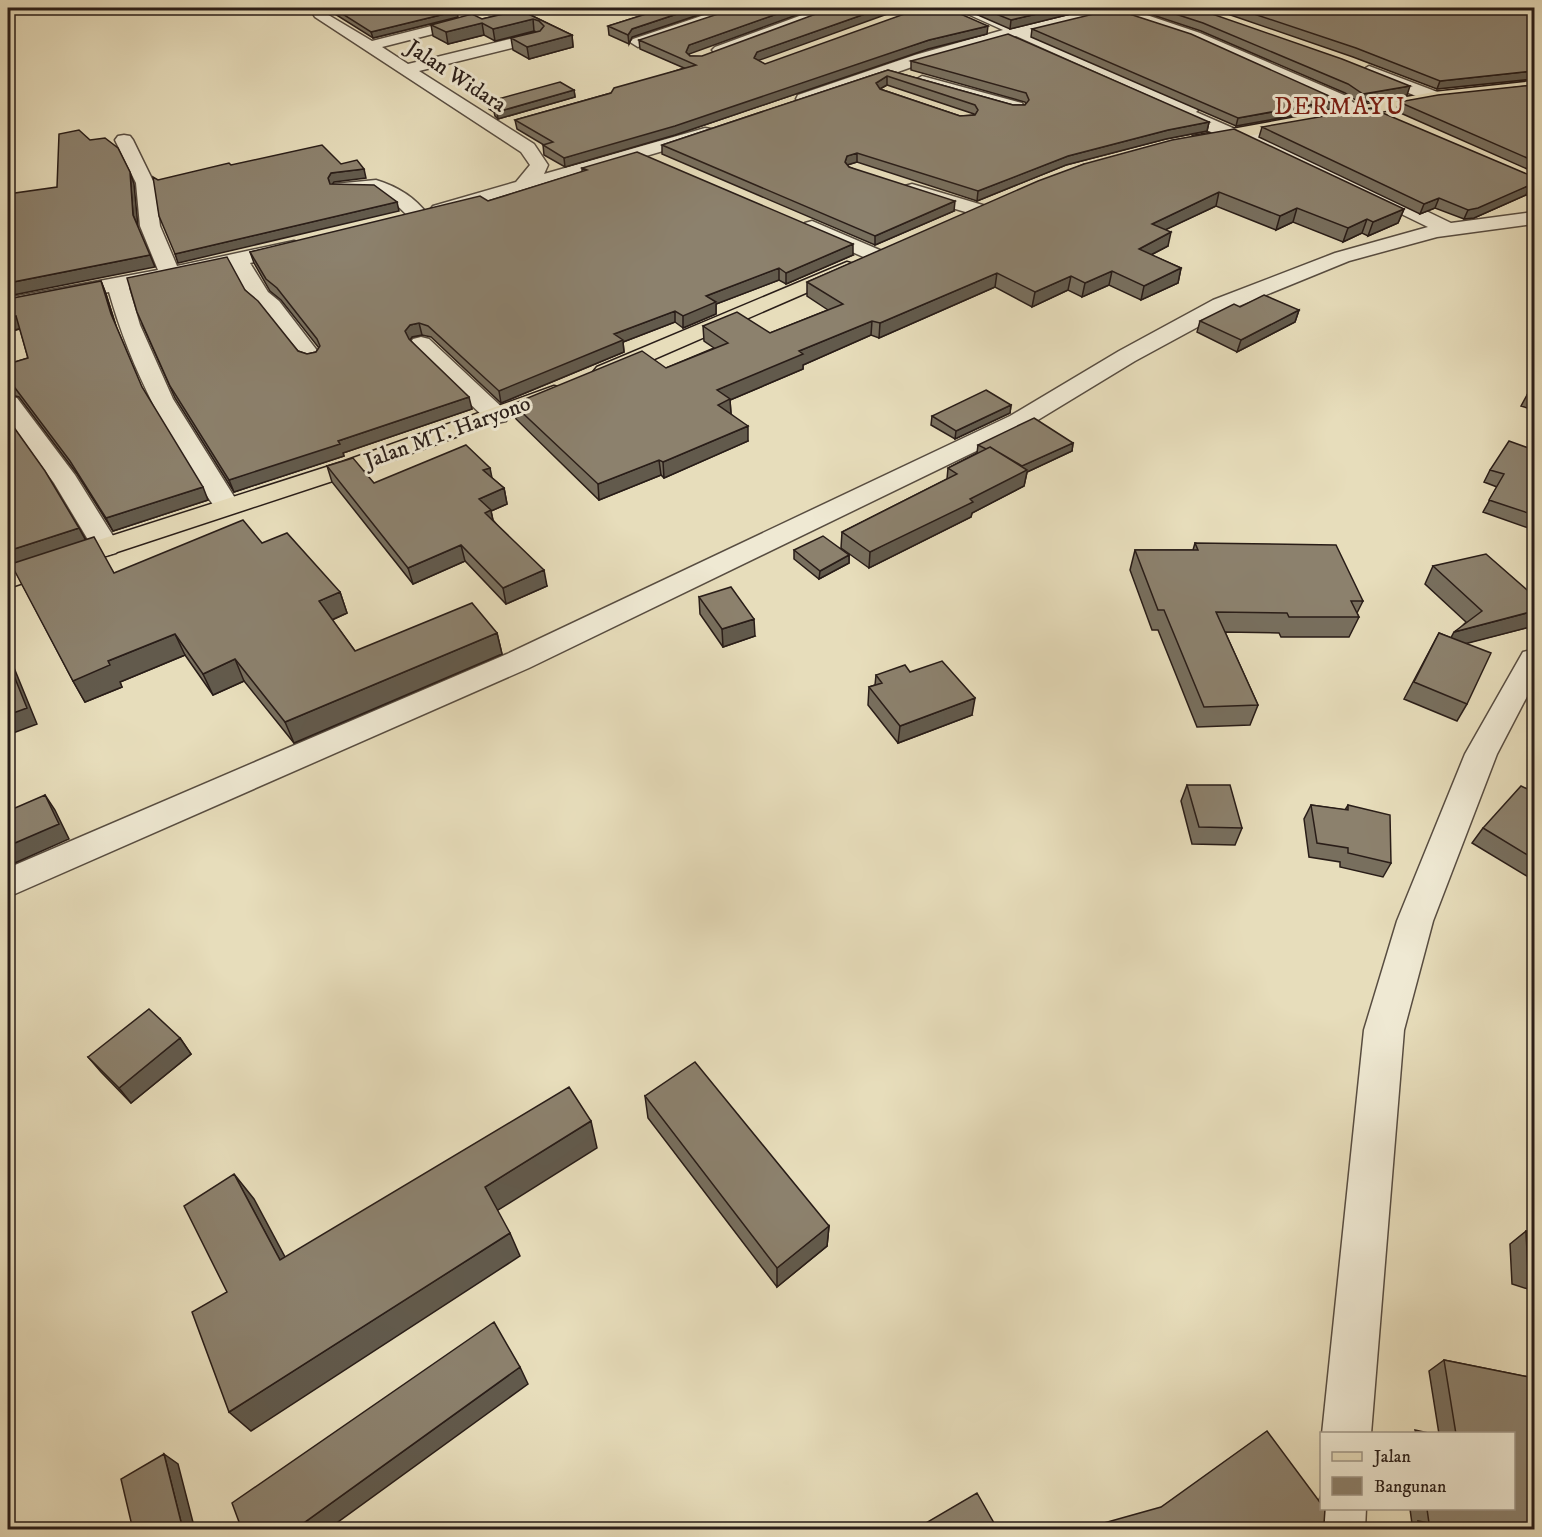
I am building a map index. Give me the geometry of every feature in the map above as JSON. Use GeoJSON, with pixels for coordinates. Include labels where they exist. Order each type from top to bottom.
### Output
{"type":"FeatureCollection","features":[{"type":"Feature","properties":{"kind":"main road"},"geometry":{"type":"LineString","coordinates":[[1176,144],[1434,98],[1534,86]]}},
{"type":"Feature","properties":{"kind":"main road"},"geometry":{"type":"LineString","coordinates":[[950,223],[989,206]]}},
{"type":"Feature","properties":{"kind":"main road","name":"Jalan MT. Haryono"},"geometry":{"type":"LineString","coordinates":[[8,579],[497,416],[884,252]]}},
{"type":"Feature","properties":{"kind":"street"},"geometry":{"type":"LineString","coordinates":[[638,42],[738,8]]}},
{"type":"Feature","properties":{"kind":"street"},"geometry":{"type":"LineString","coordinates":[[704,56],[833,8]]}},
{"type":"Feature","properties":{"kind":"street"},"geometry":{"type":"LineString","coordinates":[[792,104],[885,70],[1114,8],[1195,36],[1361,110],[1399,123]]}},
{"type":"Feature","properties":{"kind":"street"},"geometry":{"type":"LineString","coordinates":[[960,10],[1240,133],[1441,230]]}},
{"type":"Feature","properties":{"kind":"street","name":"Jalan Widara"},"geometry":{"type":"LineString","coordinates":[[320,14],[528,148],[536,157],[539,165],[537,172],[522,187]]}},
{"type":"Feature","properties":{"kind":"street"},"geometry":{"type":"LineString","coordinates":[[369,46],[471,20]]}},
{"type":"Feature","properties":{"kind":"street"},"geometry":{"type":"LineString","coordinates":[[406,69],[535,38]]}},
{"type":"Feature","properties":{"kind":"street"},"geometry":{"type":"LineString","coordinates":[[720,50],[742,58]]}},
{"type":"Feature","properties":{"kind":"street"},"geometry":{"type":"LineString","coordinates":[[1355,65],[1434,98]]}},
{"type":"Feature","properties":{"kind":"street"},"geometry":{"type":"LineString","coordinates":[[885,70],[1018,108]]}},
{"type":"Feature","properties":{"kind":"street"},"geometry":{"type":"LineString","coordinates":[[854,81],[876,89]]}},
{"type":"Feature","properties":{"kind":"street"},"geometry":{"type":"LineString","coordinates":[[807,82],[829,90]]}},
{"type":"Feature","properties":{"kind":"street"},"geometry":{"type":"LineString","coordinates":[[496,127],[518,121]]}},
{"type":"Feature","properties":{"kind":"street"},"geometry":{"type":"LineString","coordinates":[[341,188],[368,184],[380,185],[405,203],[408,218],[721,128]]}},
{"type":"Feature","properties":{"kind":"street"},"geometry":{"type":"LineString","coordinates":[[124,141],[146,183],[150,226],[170,274]]}},
{"type":"Feature","properties":{"kind":"street"},"geometry":{"type":"LineString","coordinates":[[639,153],[669,167]]}},
{"type":"Feature","properties":{"kind":"street"},"geometry":{"type":"LineString","coordinates":[[898,185],[989,206]]}},
{"type":"Feature","properties":{"kind":"street"},"geometry":{"type":"LineString","coordinates":[[8,884],[518,661],[1018,422],[1126,356],[1221,305],[1342,257],[1441,230],[1534,218]]}},
{"type":"Feature","properties":{"kind":"street"},"geometry":{"type":"LineString","coordinates":[[798,220],[884,252]]}},
{"type":"Feature","properties":{"kind":"street"},"geometry":{"type":"LineString","coordinates":[[8,304],[170,274],[315,241]]}},
{"type":"Feature","properties":{"kind":"street"},"geometry":{"type":"LineString","coordinates":[[238,260],[259,296],[271,306],[311,357]]}},
{"type":"Feature","properties":{"kind":"street"},"geometry":{"type":"LineString","coordinates":[[117,284],[129,325],[161,399],[227,506]]}},
{"type":"Feature","properties":{"kind":"street"},"geometry":{"type":"LineString","coordinates":[[421,344],[497,416]]}},
{"type":"Feature","properties":{"kind":"street"},"geometry":{"type":"LineString","coordinates":[[8,403],[66,481],[106,547]]}},
{"type":"Feature","properties":{"kind":"street"},"geometry":{"type":"LineString","coordinates":[[1346,1432],[1384,1030],[1415,921],[1481,754],[1534,659]]}},
{"type":"Feature","properties":{"kind":"street"},"geometry":{"type":"LineString","coordinates":[[1339,1530],[1341,1510]]}},
{"type":"Feature","properties":{"kind":"building"},"geometry":{"type":"Polygon","coordinates":[[[333,8],[400,8],[412,14],[442,8],[457,11],[371,32],[333,8]]]}},
{"type":"Feature","properties":{"kind":"building"},"geometry":{"type":"Polygon","coordinates":[[[665,8],[695,8],[632,29],[628,35],[608,26],[665,8]]]}},
{"type":"Feature","properties":{"kind":"building"},"geometry":{"type":"Polygon","coordinates":[[[736,8],[794,8],[689,45],[686,52],[690,56],[702,56],[832,8],[882,8],[757,52],[754,58],[765,64],[921,8],[947,8],[988,26],[929,40],[675,126],[564,158],[543,145],[553,142],[515,120],[611,93],[614,88],[696,65],[639,40],[736,8]]]}},
{"type":"Feature","properties":{"kind":"building"},"geometry":{"type":"Polygon","coordinates":[[[981,8],[1063,8],[1011,20],[981,8]]]}},
{"type":"Feature","properties":{"kind":"building"},"geometry":{"type":"Polygon","coordinates":[[[1157,8],[1195,8],[1342,59],[1410,86],[1363,94],[1348,84],[1203,23],[1157,8]]]}},
{"type":"Feature","properties":{"kind":"building"},"geometry":{"type":"Polygon","coordinates":[[[1236,8],[1534,8],[1534,71],[1440,81],[1356,48],[1236,8]]]}},
{"type":"Feature","properties":{"kind":"building"},"geometry":{"type":"Polygon","coordinates":[[[1114,9],[1191,34],[1338,100],[1238,118],[1032,29],[1114,9]]]}},
{"type":"Feature","properties":{"kind":"building"},"geometry":{"type":"Polygon","coordinates":[[[520,10],[572,35],[527,47],[511,38],[540,31],[544,26],[539,21],[533,19],[493,29],[482,23],[446,32],[431,25],[472,14],[482,19],[520,10]]]}},
{"type":"Feature","properties":{"kind":"building"},"geometry":{"type":"Polygon","coordinates":[[[1008,34],[1209,122],[1168,130],[1068,156],[978,191],[857,153],[847,156],[845,162],[849,167],[955,201],[875,236],[662,145],[888,70],[1013,105],[1025,105],[1029,100],[1026,93],[911,61],[1008,34]],[[887,76],[876,83],[880,89],[960,116],[975,115],[978,110],[975,105],[887,76]]]}},
{"type":"Feature","properties":{"kind":"building"},"geometry":{"type":"Polygon","coordinates":[[[560,82],[574,90],[497,112],[493,109],[498,108],[487,102],[560,82]]]}},
{"type":"Feature","properties":{"kind":"building"},"geometry":{"type":"Polygon","coordinates":[[[1534,85],[1534,161],[1399,102],[1438,95],[1534,85]]]}},
{"type":"Feature","properties":{"kind":"building"},"geometry":{"type":"Polygon","coordinates":[[[1371,108],[1534,177],[1534,187],[1530,185],[1478,208],[1468,210],[1439,198],[1424,204],[1262,127],[1371,108]]]}},
{"type":"Feature","properties":{"kind":"building"},"geometry":{"type":"Polygon","coordinates":[[[1234,129],[1404,209],[1373,222],[1367,219],[1348,228],[1297,208],[1280,216],[1219,192],[1152,224],[1171,232],[1139,249],[1181,268],[1144,286],[1112,271],[1085,283],[1071,276],[1035,292],[997,273],[880,323],[872,321],[799,351],[803,354],[717,390],[730,399],[718,405],[748,426],[663,462],[659,460],[598,484],[513,404],[642,351],[666,368],[728,343],[703,326],[737,312],[770,333],[843,304],[807,282],[1038,181],[1084,164],[1172,140],[1234,129]]]}},
{"type":"Feature","properties":{"kind":"building"},"geometry":{"type":"Polygon","coordinates":[[[79,130],[90,140],[105,138],[118,148],[130,172],[133,215],[150,255],[8,283],[8,194],[57,187],[59,134],[79,130]]]}},
{"type":"Feature","properties":{"kind":"building"},"geometry":{"type":"Polygon","coordinates":[[[322,145],[341,164],[357,160],[364,169],[331,173],[328,178],[330,184],[374,185],[397,202],[175,254],[159,216],[153,177],[158,180],[229,163],[231,165],[322,145]]]}},
{"type":"Feature","properties":{"kind":"building"},"geometry":{"type":"Polygon","coordinates":[[[637,152],[853,244],[786,273],[779,268],[706,296],[716,302],[683,316],[675,311],[614,334],[623,340],[499,391],[428,326],[419,323],[410,325],[405,331],[409,339],[469,397],[338,441],[340,444],[229,480],[170,386],[137,312],[127,278],[227,257],[245,290],[258,301],[298,351],[307,354],[316,352],[320,346],[317,339],[277,288],[266,279],[250,252],[480,196],[488,201],[587,170],[582,168],[637,152]]]}},
{"type":"Feature","properties":{"kind":"building"},"geometry":{"type":"Polygon","coordinates":[[[101,281],[111,314],[142,387],[203,487],[106,518],[70,461],[12,384],[8,383],[8,364],[28,358],[16,316],[8,318],[8,299],[101,281]]]}},
{"type":"Feature","properties":{"kind":"building"},"geometry":{"type":"Polygon","coordinates":[[[1264,295],[1299,310],[1241,340],[1200,321],[1234,304],[1240,307],[1264,295]]]}},
{"type":"Feature","properties":{"kind":"building"},"geometry":{"type":"Polygon","coordinates":[[[1534,382],[1534,397],[1527,395],[1534,382]]]}},
{"type":"Feature","properties":{"kind":"building"},"geometry":{"type":"Polygon","coordinates":[[[986,390],[1011,405],[956,431],[932,416],[986,390]]]}},
{"type":"Feature","properties":{"kind":"building"},"geometry":{"type":"Polygon","coordinates":[[[1034,418],[1073,443],[1022,466],[990,447],[986,449],[978,445],[1034,418]]]}},
{"type":"Feature","properties":{"kind":"building"},"geometry":{"type":"Polygon","coordinates":[[[8,419],[45,471],[79,528],[8,551],[8,419]]]}},
{"type":"Feature","properties":{"kind":"building"},"geometry":{"type":"Polygon","coordinates":[[[1509,441],[1534,450],[1534,515],[1489,500],[1504,474],[1490,470],[1509,441]]]}},
{"type":"Feature","properties":{"kind":"building"},"geometry":{"type":"Polygon","coordinates":[[[466,445],[490,468],[483,470],[504,488],[479,499],[491,510],[485,513],[544,570],[503,588],[461,545],[408,568],[327,466],[353,458],[374,483],[466,445]]]}},
{"type":"Feature","properties":{"kind":"building"},"geometry":{"type":"Polygon","coordinates":[[[990,447],[1027,470],[970,499],[973,502],[870,552],[842,532],[957,474],[948,468],[990,447]]]}},
{"type":"Feature","properties":{"kind":"building"},"geometry":{"type":"Polygon","coordinates":[[[243,520],[262,543],[287,533],[340,592],[319,601],[355,651],[472,603],[497,633],[285,722],[235,659],[203,674],[175,634],[108,661],[110,665],[73,681],[11,564],[94,537],[114,573],[243,520]]]}},
{"type":"Feature","properties":{"kind":"building"},"geometry":{"type":"Polygon","coordinates":[[[823,536],[849,555],[820,571],[794,550],[823,536]]]}},
{"type":"Feature","properties":{"kind":"building"},"geometry":{"type":"Polygon","coordinates":[[[1195,543],[1336,545],[1363,601],[1351,601],[1359,617],[1289,617],[1287,613],[1216,612],[1258,705],[1204,707],[1164,610],[1158,610],[1135,550],[1198,550],[1195,543]]]}},
{"type":"Feature","properties":{"kind":"building"},"geometry":{"type":"Polygon","coordinates":[[[1486,554],[1534,596],[1534,611],[1454,632],[1482,611],[1433,566],[1486,554]]]}},
{"type":"Feature","properties":{"kind":"building"},"geometry":{"type":"Polygon","coordinates":[[[731,587],[754,619],[722,629],[699,597],[731,587]]]}},
{"type":"Feature","properties":{"kind":"building"},"geometry":{"type":"Polygon","coordinates":[[[1439,633],[1491,653],[1467,704],[1414,682],[1439,633]]]}},
{"type":"Feature","properties":{"kind":"building"},"geometry":{"type":"Polygon","coordinates":[[[8,661],[27,708],[8,715],[8,661]]]}},
{"type":"Feature","properties":{"kind":"building"},"geometry":{"type":"Polygon","coordinates":[[[942,661],[975,698],[900,726],[869,687],[882,683],[876,675],[905,665],[910,672],[942,661]]]}},
{"type":"Feature","properties":{"kind":"building"},"geometry":{"type":"Polygon","coordinates":[[[1187,785],[1230,785],[1242,828],[1199,827],[1187,785]]]}},
{"type":"Feature","properties":{"kind":"building"},"geometry":{"type":"Polygon","coordinates":[[[1521,786],[1534,792],[1534,812],[1531,819],[1534,820],[1534,859],[1483,828],[1521,786]]]}},
{"type":"Feature","properties":{"kind":"building"},"geometry":{"type":"Polygon","coordinates":[[[45,795],[59,824],[8,846],[8,811],[45,795]]]}},
{"type":"Feature","properties":{"kind":"building"},"geometry":{"type":"Polygon","coordinates":[[[1311,805],[1348,810],[1348,805],[1390,815],[1391,863],[1348,853],[1348,848],[1317,843],[1311,805]]]}},
{"type":"Feature","properties":{"kind":"building"},"geometry":{"type":"Polygon","coordinates":[[[149,1009],[180,1038],[119,1088],[88,1057],[149,1009]]]}},
{"type":"Feature","properties":{"kind":"building"},"geometry":{"type":"Polygon","coordinates":[[[695,1062],[829,1226],[777,1268],[645,1096],[695,1062]]]}},
{"type":"Feature","properties":{"kind":"building"},"geometry":{"type":"Polygon","coordinates":[[[569,1087],[591,1121],[485,1187],[510,1233],[229,1412],[192,1312],[227,1292],[184,1206],[234,1174],[280,1260],[569,1087]]]}},
{"type":"Feature","properties":{"kind":"building"},"geometry":{"type":"Polygon","coordinates":[[[1526,1231],[1534,1234],[1534,1274],[1528,1271],[1526,1231]]]}},
{"type":"Feature","properties":{"kind":"building"},"geometry":{"type":"Polygon","coordinates":[[[494,1322],[520,1367],[294,1530],[242,1530],[232,1503],[494,1322]]]}},
{"type":"Feature","properties":{"kind":"building"},"geometry":{"type":"Polygon","coordinates":[[[1444,1360],[1534,1378],[1534,1530],[1419,1530],[1418,1521],[1429,1523],[1427,1510],[1515,1510],[1515,1432],[1456,1432],[1444,1360]]]}},
{"type":"Feature","properties":{"kind":"building"},"geometry":{"type":"Polygon","coordinates":[[[1267,1431],[1320,1502],[1320,1510],[1325,1510],[1324,1524],[1336,1525],[1340,1530],[1087,1530],[1086,1528],[1161,1507],[1267,1431]]]}},
{"type":"Feature","properties":{"kind":"building"},"geometry":{"type":"Polygon","coordinates":[[[164,1454],[183,1530],[133,1530],[121,1479],[164,1454]]]}},
{"type":"Feature","properties":{"kind":"building"},"geometry":{"type":"Polygon","coordinates":[[[977,1493],[998,1530],[914,1530],[977,1493]]]}},
{"type":"Feature","properties":{"kind":"district","name":"DERMAYU"},"geometry":{"type":"Point","coordinates":[1340,106]}}]}
